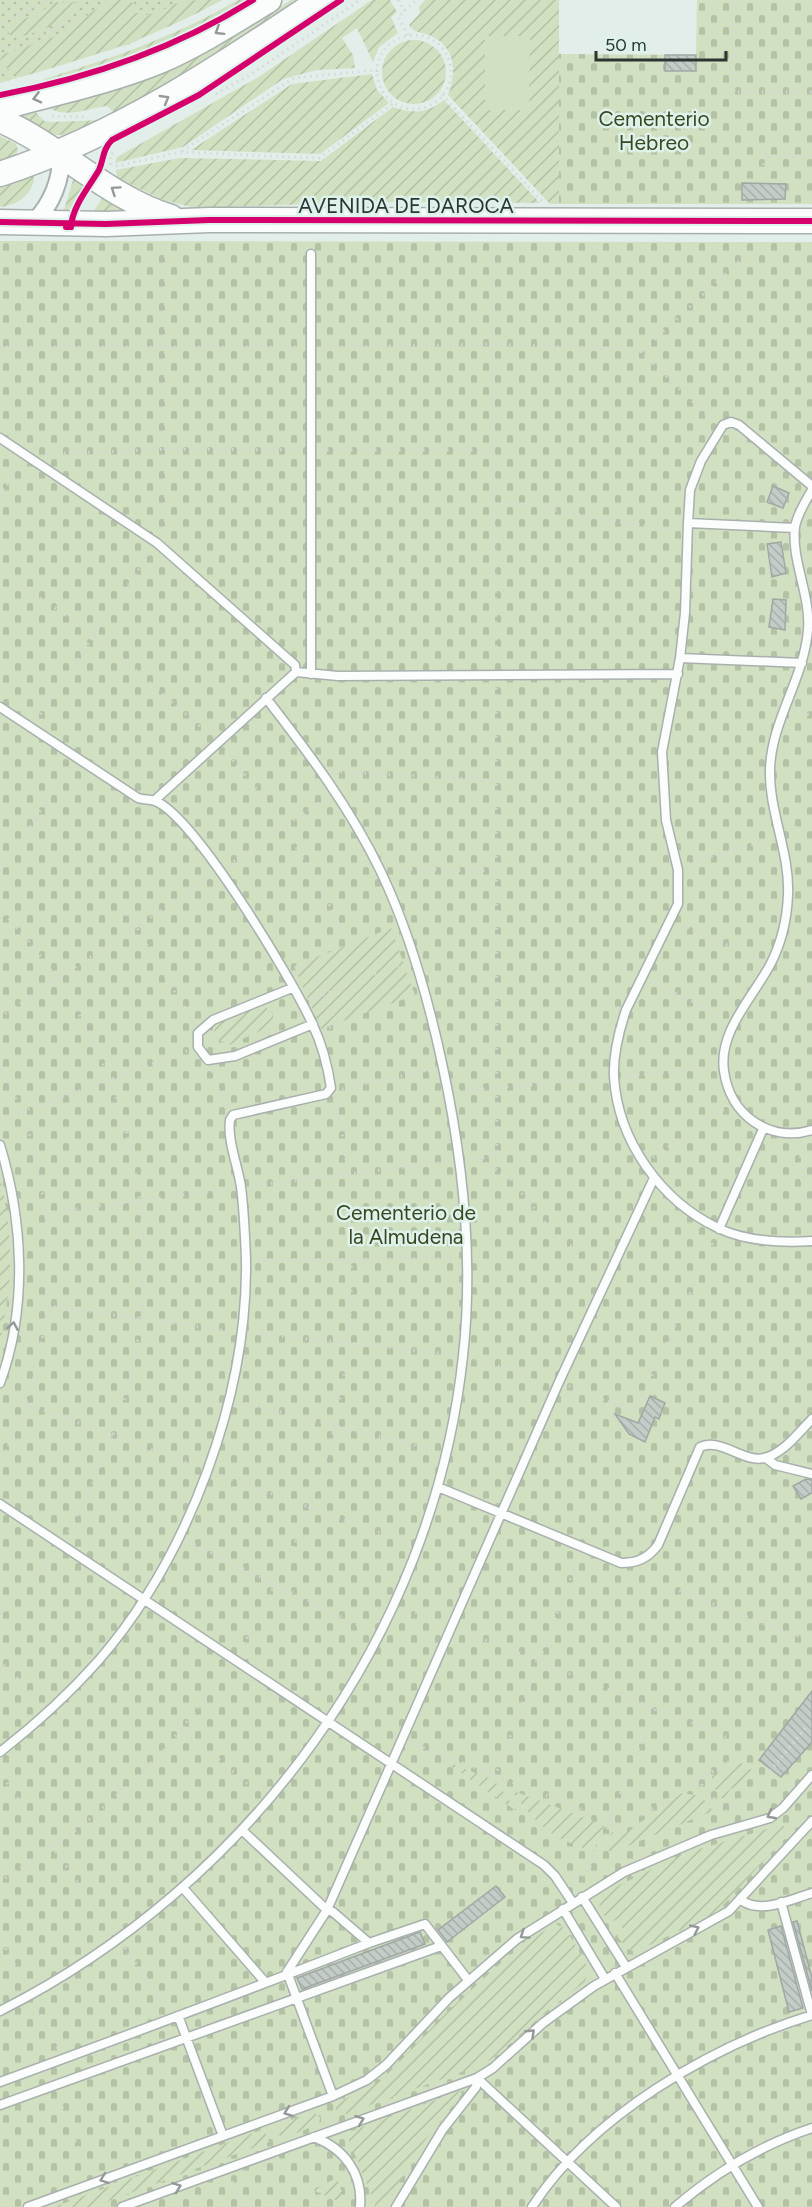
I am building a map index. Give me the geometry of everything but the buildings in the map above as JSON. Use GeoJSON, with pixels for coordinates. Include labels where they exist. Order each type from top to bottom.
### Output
{"type":"FeatureCollection","features":[{"type":"Feature","properties":{"kind":"street"},"geometry":{"type":"LineString","coordinates":[[0,108],[77,88],[158,62],[204,40],[269,0]]}},
{"type":"Feature","properties":{"kind":"street"},"geometry":{"type":"LineString","coordinates":[[0,174],[61,153],[167,98],[233,58],[320,0]]}},
{"type":"Feature","properties":{"kind":"street"},"geometry":{"type":"LineString","coordinates":[[0,120],[61,153],[149,211],[171,217],[209,220]]}},
{"type":"Feature","properties":{"kind":"street"},"geometry":{"type":"LineString","coordinates":[[34,222],[52,198],[60,170],[61,153]]}},
{"type":"Feature","properties":{"kind":"street","name":"AVENIDA DE DAROCA"},"geometry":{"type":"LineString","coordinates":[[0,222],[106,224],[209,220],[812,221]]}},
{"type":"Feature","properties":{"kind":"lane"},"geometry":{"type":"LineString","coordinates":[[311,254],[311,674]]}},
{"type":"Feature","properties":{"kind":"lane"},"geometry":{"type":"LineString","coordinates":[[808,1241],[782,1242],[750,1238],[719,1229],[682,1205],[654,1178],[632,1142],[620,1110],[614,1077],[620,1028],[642,976],[672,920],[679,893],[677,865],[666,820],[662,752],[680,658],[685,613],[688,527],[694,475],[720,429],[731,422],[739,425],[812,488],[795,528],[808,614],[807,636],[802,663],[771,753],[771,789],[788,876],[788,896],[779,944],[770,964],[734,1023],[726,1042],[723,1068],[728,1088],[735,1101],[752,1121],[763,1129],[790,1134],[812,1130]]}},
{"type":"Feature","properties":{"kind":"lane"},"geometry":{"type":"LineString","coordinates":[[0,438],[157,543],[288,657],[296,672]]}},
{"type":"Feature","properties":{"kind":"lane"},"geometry":{"type":"LineString","coordinates":[[688,527],[795,528]]}},
{"type":"Feature","properties":{"kind":"lane"},"geometry":{"type":"LineString","coordinates":[[680,658],[802,663]]}},
{"type":"Feature","properties":{"kind":"lane"},"geometry":{"type":"LineString","coordinates":[[0,707],[147,802],[155,800],[296,672],[496,675],[678,674]]}},
{"type":"Feature","properties":{"kind":"lane"},"geometry":{"type":"LineString","coordinates":[[0,2011],[49,1985],[119,1940],[184,1889],[243,1831],[267,1802],[329,1722],[356,1681],[418,1546],[438,1487],[445,1453],[464,1356],[467,1258],[460,1161],[449,1092],[430,1009],[404,925],[379,868],[326,779],[266,698]]}},
{"type":"Feature","properties":{"kind":"lane"},"geometry":{"type":"LineString","coordinates":[[0,1752],[49,1712],[100,1659],[143,1598],[179,1537],[207,1470],[229,1400],[242,1332],[246,1259],[241,1188],[230,1120],[238,1114],[326,1094],[331,1088],[313,1024],[221,871],[176,816],[155,800]]}},
{"type":"Feature","properties":{"kind":"lane"},"geometry":{"type":"LineString","coordinates":[[292,988],[213,1020],[198,1033],[198,1047],[208,1060],[235,1056],[313,1024]]}},
{"type":"Feature","properties":{"kind":"lane"},"geometry":{"type":"LineString","coordinates":[[719,1229],[763,1129]]}},
{"type":"Feature","properties":{"kind":"lane"},"geometry":{"type":"LineString","coordinates":[[0,1145],[10,1177],[18,1223],[19,1259],[18,1297],[0,1383]]}},
{"type":"Feature","properties":{"kind":"lane"},"geometry":{"type":"LineString","coordinates":[[287,1972],[327,1910],[504,1512],[557,1386],[654,1178]]}},
{"type":"Feature","properties":{"kind":"lane"},"geometry":{"type":"LineString","coordinates":[[438,1487],[504,1512],[621,1563],[638,1562],[652,1553],[662,1538],[696,1454],[705,1444],[750,1458],[766,1458],[790,1441],[812,1419]]}},
{"type":"Feature","properties":{"kind":"lane"},"geometry":{"type":"LineString","coordinates":[[766,1458],[775,1465],[812,1474]]}},
{"type":"Feature","properties":{"kind":"lane"},"geometry":{"type":"LineString","coordinates":[[0,1504],[544,1865],[573,1903]]}},
{"type":"Feature","properties":{"kind":"lane"},"geometry":{"type":"LineString","coordinates":[[28,2207],[333,2096],[367,2080],[386,2065],[468,1980],[517,1939],[624,1872],[668,1851],[770,1818],[783,1808],[812,1775]]}},
{"type":"Feature","properties":{"kind":"lane"},"geometry":{"type":"LineString","coordinates":[[122,2207],[477,2079],[493,2068],[543,2023],[605,1979],[681,1935],[714,1921],[741,1900],[812,1821]]}},
{"type":"Feature","properties":{"kind":"lane"},"geometry":{"type":"LineString","coordinates":[[243,1831],[327,1910],[333,1912],[369,1943]]}},
{"type":"Feature","properties":{"kind":"lane"},"geometry":{"type":"LineString","coordinates":[[184,1889],[265,1982]]}},
{"type":"Feature","properties":{"kind":"lane"},"geometry":{"type":"LineString","coordinates":[[741,1900],[754,1907],[812,1893]]}},
{"type":"Feature","properties":{"kind":"lane"},"geometry":{"type":"LineString","coordinates":[[582,1897],[626,1967]]}},
{"type":"Feature","properties":{"kind":"lane"},"geometry":{"type":"LineString","coordinates":[[532,2207],[568,2163],[603,2130],[678,2075],[723,2048],[770,2028],[812,2015],[781,1902]]}},
{"type":"Feature","properties":{"kind":"lane"},"geometry":{"type":"LineString","coordinates":[[563,1909],[605,1979]]}},
{"type":"Feature","properties":{"kind":"lane"},"geometry":{"type":"LineString","coordinates":[[0,2082],[179,2018],[287,1972],[425,1924],[468,1980]]}},
{"type":"Feature","properties":{"kind":"lane"},"geometry":{"type":"LineString","coordinates":[[0,2105],[441,1946]]}},
{"type":"Feature","properties":{"kind":"lane"},"geometry":{"type":"LineString","coordinates":[[287,1972],[333,2096]]}},
{"type":"Feature","properties":{"kind":"lane"},"geometry":{"type":"LineString","coordinates":[[615,1973],[758,2207]]}},
{"type":"Feature","properties":{"kind":"lane"},"geometry":{"type":"LineString","coordinates":[[179,2018],[223,2136]]}},
{"type":"Feature","properties":{"kind":"lane"},"geometry":{"type":"LineString","coordinates":[[477,2079],[616,2207]]}},
{"type":"Feature","properties":{"kind":"lane"},"geometry":{"type":"LineString","coordinates":[[396,2207],[443,2129],[476,2087],[477,2079]]}},
{"type":"Feature","properties":{"kind":"lane"},"geometry":{"type":"LineString","coordinates":[[675,2207],[732,2165],[766,2146],[812,2128]]}},
{"type":"Feature","properties":{"kind":"lane"},"geometry":{"type":"LineString","coordinates":[[314,2137],[333,2146],[352,2167],[361,2194],[360,2207]]}},
{"type":"Feature","properties":{"kind":"path"},"geometry":{"type":"LineString","coordinates":[[0,23],[49,0]]}},
{"type":"Feature","properties":{"kind":"path"},"geometry":{"type":"LineString","coordinates":[[0,48],[49,34],[98,0]]}},
{"type":"Feature","properties":{"kind":"path"},"geometry":{"type":"LineString","coordinates":[[398,0],[406,12]]}},
{"type":"Feature","properties":{"kind":"path"},"geometry":{"type":"LineString","coordinates":[[408,35],[398,17],[406,12],[416,0]]}},
{"type":"Feature","properties":{"kind":"path"},"geometry":{"type":"LineString","coordinates":[[733,0],[734,92],[812,92]]}},
{"type":"Feature","properties":{"kind":"path"},"geometry":{"type":"LineString","coordinates":[[408,35],[430,39],[446,54],[451,75],[442,95],[425,107],[414,109],[394,103],[381,88],[377,70],[387,47],[408,35]]}},
{"type":"Feature","properties":{"kind":"path"},"geometry":{"type":"LineString","coordinates":[[181,152],[294,78],[377,70]]}},
{"type":"Feature","properties":{"kind":"path"},"geometry":{"type":"LineString","coordinates":[[442,95],[544,204]]}},
{"type":"Feature","properties":{"kind":"path"},"geometry":{"type":"LineString","coordinates":[[116,149],[110,156],[111,167],[181,152],[319,158],[394,103]]}},
{"type":"Feature","properties":{"kind":"path"},"geometry":{"type":"LineString","coordinates":[[45,113],[57,117],[90,115]]}},
{"type":"Feature","properties":{"kind":"path"},"geometry":{"type":"LineString","coordinates":[[95,176],[101,165],[103,151]]}},
{"type":"Feature","properties":{"kind":"path"},"geometry":{"type":"LineString","coordinates":[[763,177],[764,156],[812,156]]}},
{"type":"Feature","properties":{"kind":"path"},"geometry":{"type":"LineString","coordinates":[[32,727],[94,634],[166,533],[165,245]]}},
{"type":"Feature","properties":{"kind":"path"},"geometry":{"type":"LineString","coordinates":[[0,495],[26,456],[24,247]]}},
{"type":"Feature","properties":{"kind":"path"},"geometry":{"type":"LineString","coordinates":[[46,1213],[497,1155],[496,504],[492,249]]}},
{"type":"Feature","properties":{"kind":"path"},"geometry":{"type":"LineString","coordinates":[[641,352],[750,251]]}},
{"type":"Feature","properties":{"kind":"path"},"geometry":{"type":"LineString","coordinates":[[0,347],[164,348],[492,344],[638,349],[720,429]]}},
{"type":"Feature","properties":{"kind":"path"},"geometry":{"type":"LineString","coordinates":[[26,456],[166,449],[494,450]]}},
{"type":"Feature","properties":{"kind":"path"},"geometry":{"type":"LineString","coordinates":[[496,504],[528,504],[593,518],[688,527]]}},
{"type":"Feature","properties":{"kind":"path"},"geometry":{"type":"LineString","coordinates":[[0,571],[94,634],[218,742],[252,782],[285,827],[319,883],[345,935]]}},
{"type":"Feature","properties":{"kind":"path"},"geometry":{"type":"LineString","coordinates":[[0,872],[76,758]]}},
{"type":"Feature","properties":{"kind":"path"},"geometry":{"type":"LineString","coordinates":[[326,779],[339,772],[496,780]]}},
{"type":"Feature","properties":{"kind":"path"},"geometry":{"type":"LineString","coordinates":[[0,1017],[335,793]]}},
{"type":"Feature","properties":{"kind":"path"},"geometry":{"type":"LineString","coordinates":[[37,818],[83,861],[136,926],[198,1033]]}},
{"type":"Feature","properties":{"kind":"path"},"geometry":{"type":"LineString","coordinates":[[677,865],[780,835],[812,823]]}},
{"type":"Feature","properties":{"kind":"path"},"geometry":{"type":"LineString","coordinates":[[379,868],[496,871]]}},
{"type":"Feature","properties":{"kind":"path"},"geometry":{"type":"LineString","coordinates":[[0,910],[21,931],[57,978],[88,1029],[111,1077],[126,1129],[140,1200],[142,1252],[141,1320],[130,1378],[114,1435],[92,1488],[61,1544],[26,1589],[0,1617]]}},
{"type":"Feature","properties":{"kind":"path"},"geometry":{"type":"LineString","coordinates":[[672,920],[770,964],[812,988]]}},
{"type":"Feature","properties":{"kind":"path"},"geometry":{"type":"LineString","coordinates":[[298,967],[311,962],[337,1025],[330,1028]]}},
{"type":"Feature","properties":{"kind":"path"},"geometry":{"type":"LineString","coordinates":[[375,975],[403,964]]}},
{"type":"Feature","properties":{"kind":"path"},"geometry":{"type":"LineString","coordinates":[[642,976],[734,1023]]}},
{"type":"Feature","properties":{"kind":"path"},"geometry":{"type":"LineString","coordinates":[[319,996],[347,986]]}},
{"type":"Feature","properties":{"kind":"path"},"geometry":{"type":"LineString","coordinates":[[0,1120],[111,1077],[198,1047]]}},
{"type":"Feature","properties":{"kind":"path"},"geometry":{"type":"LineString","coordinates":[[208,1060],[230,1120]]}},
{"type":"Feature","properties":{"kind":"path"},"geometry":{"type":"LineString","coordinates":[[0,1065],[16,1099]]}},
{"type":"Feature","properties":{"kind":"path"},"geometry":{"type":"LineString","coordinates":[[0,1881],[52,1848],[120,1790],[182,1728],[235,1660],[275,1584],[309,1508],[334,1425],[348,1344],[353,1260],[348,1173],[331,1088],[339,1090],[443,1067]]}},
{"type":"Feature","properties":{"kind":"path"},"geometry":{"type":"LineString","coordinates":[[449,1092],[723,1068]]}},
{"type":"Feature","properties":{"kind":"path"},"geometry":{"type":"LineString","coordinates":[[644,1164],[735,1101]]}},
{"type":"Feature","properties":{"kind":"path"},"geometry":{"type":"LineString","coordinates":[[0,1462],[27,1404],[40,1354],[48,1306],[49,1258],[46,1213],[38,1164],[27,1126]]}},
{"type":"Feature","properties":{"kind":"path"},"geometry":{"type":"LineString","coordinates":[[799,1133],[808,1241]]}},
{"type":"Feature","properties":{"kind":"path"},"geometry":{"type":"LineString","coordinates":[[479,1159],[508,1177],[561,1241],[613,1265]]}},
{"type":"Feature","properties":{"kind":"path"},"geometry":{"type":"LineString","coordinates":[[48,1306],[141,1320],[464,1356],[510,1369],[626,1409],[638,1407],[719,1229]]}},
{"type":"Feature","properties":{"kind":"path"},"geometry":{"type":"LineString","coordinates":[[246,1259],[467,1258]]}},
{"type":"Feature","properties":{"kind":"path"},"geometry":{"type":"LineString","coordinates":[[229,1400],[445,1453]]}},
{"type":"Feature","properties":{"kind":"path"},"geometry":{"type":"LineString","coordinates":[[27,1404],[418,1546]]}},
{"type":"Feature","properties":{"kind":"path"},"geometry":{"type":"LineString","coordinates":[[179,1537],[379,1635]]}},
{"type":"Feature","properties":{"kind":"path"},"geometry":{"type":"LineString","coordinates":[[495,1776],[583,1546]]}},
{"type":"Feature","properties":{"kind":"path"},"geometry":{"type":"LineString","coordinates":[[654,1581],[812,1642]]}},
{"type":"Feature","properties":{"kind":"path"},"geometry":{"type":"LineString","coordinates":[[393,1604],[746,1745],[739,1756],[621,1828],[609,1820],[402,1739]]}},
{"type":"Feature","properties":{"kind":"path"},"geometry":{"type":"LineString","coordinates":[[100,1659],[267,1802]]}},
{"type":"Feature","properties":{"kind":"path"},"geometry":{"type":"LineString","coordinates":[[0,1660],[199,1874]]}},
{"type":"Feature","properties":{"kind":"path"},"geometry":{"type":"LineString","coordinates":[[563,1888],[586,1875],[601,1849],[609,1820],[656,1708]]}},
{"type":"Feature","properties":{"kind":"path"},"geometry":{"type":"LineString","coordinates":[[705,1776],[702,1785],[726,1811],[766,1776],[808,1725]]}},
{"type":"Feature","properties":{"kind":"path"},"geometry":{"type":"LineString","coordinates":[[0,1773],[155,1990],[167,2021]]}},
{"type":"Feature","properties":{"kind":"path"},"geometry":{"type":"LineString","coordinates":[[54,2085],[92,2184]]}},
{"type":"Feature","properties":{"kind":"path"},"geometry":{"type":"LineString","coordinates":[[227,2168],[243,2207]]}},
{"type":"Feature","properties":{"kind":"green space"},"geometry":{"type":"Polygon","coordinates":[[[0,0],[222,0],[130,44],[0,83],[0,0]]]}},
{"type":"Feature","properties":{"kind":"green space"},"geometry":{"type":"Polygon","coordinates":[[[111,0],[132,0],[138,14],[144,15],[161,11],[183,1],[222,0],[149,35],[73,62],[21,77],[0,64],[1,55],[52,38],[111,0]]]}},
{"type":"Feature","properties":{"kind":"green space"},"geometry":{"type":"Polygon","coordinates":[[[238,0],[249,0],[176,39],[98,68],[45,84],[44,79],[143,46],[191,25],[238,0]]]}},
{"type":"Feature","properties":{"kind":"green space"},"geometry":{"type":"Polygon","coordinates":[[[291,0],[308,0],[117,115],[107,106],[71,113],[49,108],[174,63],[234,34],[291,0]]]}},
{"type":"Feature","properties":{"kind":"green space"},"geometry":{"type":"Polygon","coordinates":[[[372,0],[390,0],[397,12],[391,17],[398,33],[379,47],[373,62],[357,28],[342,38],[353,55],[355,68],[317,70],[283,79],[183,147],[115,163],[117,157],[257,78],[372,0]]]}},
{"type":"Feature","properties":{"kind":"green space"},"geometry":{"type":"Polygon","coordinates":[[[425,0],[559,0],[559,204],[550,204],[448,95],[453,77],[452,60],[449,53],[438,40],[415,31],[409,25],[420,13],[419,7],[425,0]]]}},
{"type":"Feature","properties":{"kind":"green space","name":"Cementerio Hebreo"},"geometry":{"type":"Polygon","coordinates":[[[697,0],[812,0],[812,204],[559,204],[559,54],[696,55],[697,0]]]}},
{"type":"Feature","properties":{"kind":"green space"},"geometry":{"type":"Polygon","coordinates":[[[54,2],[81,3],[81,6],[68,17],[31,34],[14,38],[9,34],[7,25],[38,14],[54,2]]]}},
{"type":"Feature","properties":{"kind":"green space"},"geometry":{"type":"Polygon","coordinates":[[[485,36],[530,36],[529,110],[485,110],[485,36]]]}},
{"type":"Feature","properties":{"kind":"green space"},"geometry":{"type":"Polygon","coordinates":[[[408,40],[420,40],[437,49],[444,60],[446,72],[444,84],[437,95],[420,104],[408,104],[396,99],[387,90],[382,78],[382,66],[387,54],[396,45],[408,40]]]}},
{"type":"Feature","properties":{"kind":"green space"},"geometry":{"type":"Polygon","coordinates":[[[372,74],[377,90],[389,103],[320,154],[191,150],[292,84],[372,74]]]}},
{"type":"Feature","properties":{"kind":"green space"},"geometry":{"type":"Polygon","coordinates":[[[444,100],[540,203],[376,202],[195,208],[163,200],[117,178],[116,170],[180,158],[321,161],[393,107],[407,111],[420,111],[431,108],[444,100]]]}},
{"type":"Feature","properties":{"kind":"green space"},"geometry":{"type":"Polygon","coordinates":[[[35,111],[44,121],[102,120],[71,133],[52,135],[33,126],[23,116],[35,111]]]}},
{"type":"Feature","properties":{"kind":"green space"},"geometry":{"type":"Polygon","coordinates":[[[0,136],[16,144],[18,150],[16,156],[0,161],[0,136]]]}},
{"type":"Feature","properties":{"kind":"green space"},"geometry":{"type":"Polygon","coordinates":[[[34,176],[31,188],[23,198],[0,207],[0,188],[34,176]]]}},
{"type":"Feature","properties":{"kind":"green space"},"geometry":{"type":"Polygon","coordinates":[[[76,178],[87,184],[68,211],[64,210],[73,180],[76,178]]]}},
{"type":"Feature","properties":{"kind":"green space"},"geometry":{"type":"Polygon","coordinates":[[[105,194],[133,213],[91,215],[105,194]]]}},
{"type":"Feature","properties":{"kind":"green space","name":"Cementerio de la Almudena"},"geometry":{"type":"Polygon","coordinates":[[[0,241],[812,242],[812,2207],[0,2207],[0,241]]]}},
{"type":"Feature","properties":{"kind":"green space"},"geometry":{"type":"Polygon","coordinates":[[[391,928],[415,995],[321,1029],[294,966],[391,928]]]}},
{"type":"Feature","properties":{"kind":"green space"},"geometry":{"type":"Polygon","coordinates":[[[256,1006],[264,1006],[273,1013],[271,1026],[229,1045],[215,1038],[214,1031],[221,1020],[256,1006]]]}},
{"type":"Feature","properties":{"kind":"green space"},"geometry":{"type":"Polygon","coordinates":[[[0,1178],[8,1220],[10,1259],[7,1298],[0,1340],[0,1178]]]}},
{"type":"Feature","properties":{"kind":"green space"},"geometry":{"type":"Polygon","coordinates":[[[442,1760],[494,1780],[518,1812],[442,1760]]]}},
{"type":"Feature","properties":{"kind":"green space"},"geometry":{"type":"Polygon","coordinates":[[[738,1761],[752,1770],[737,1791],[731,1788],[723,1800],[712,1785],[712,1776],[738,1761]]]}},
{"type":"Feature","properties":{"kind":"green space"},"geometry":{"type":"Polygon","coordinates":[[[511,1790],[604,1825],[594,1851],[567,1842],[546,1829],[511,1790]]]}},
{"type":"Feature","properties":{"kind":"green space"},"geometry":{"type":"Polygon","coordinates":[[[682,1793],[701,1796],[713,1811],[613,1852],[605,1849],[612,1832],[624,1834],[682,1793]]]}},
{"type":"Feature","properties":{"kind":"green space"},"geometry":{"type":"Polygon","coordinates":[[[781,1825],[787,1827],[788,1834],[716,1913],[639,1950],[627,1949],[617,1936],[624,1931],[618,1919],[609,1923],[600,1908],[599,1899],[603,1893],[686,1853],[781,1825]]]}},
{"type":"Feature","properties":{"kind":"green space"},"geometry":{"type":"Polygon","coordinates":[[[556,1924],[566,1929],[589,1969],[585,1982],[484,2064],[337,2117],[335,2104],[381,2081],[446,2013],[493,1970],[528,1941],[556,1924]]]}},
{"type":"Feature","properties":{"kind":"green space"},"geometry":{"type":"Polygon","coordinates":[[[460,2091],[462,2094],[422,2144],[385,2207],[376,2207],[346,2133],[460,2091]]]}},
{"type":"Feature","properties":{"kind":"green space"},"geometry":{"type":"Polygon","coordinates":[[[308,2113],[317,2114],[320,2118],[319,2124],[281,2139],[276,2126],[308,2113]]]}},
{"type":"Feature","properties":{"kind":"green space"},"geometry":{"type":"Polygon","coordinates":[[[264,2129],[269,2142],[92,2207],[54,2207],[264,2129]]]}},
{"type":"Feature","properties":{"kind":"green space"},"geometry":{"type":"Polygon","coordinates":[[[337,2179],[342,2192],[340,2192],[343,2196],[342,2203],[313,2190],[337,2179]]]}},
{"type":"Feature","properties":{"kind":"cycle path"},"geometry":{"type":"LineString","coordinates":[[0,95],[67,80],[131,60],[193,33],[253,0]]}},
{"type":"Feature","properties":{"kind":"cycle path"},"geometry":{"type":"LineString","coordinates":[[66,227],[71,227],[74,212],[99,170],[105,151],[112,140],[199,95],[341,0]]}},
{"type":"Feature","properties":{"kind":"cycle path"},"geometry":{"type":"LineString","coordinates":[[0,222],[106,224],[209,220],[812,221]]}}]}
